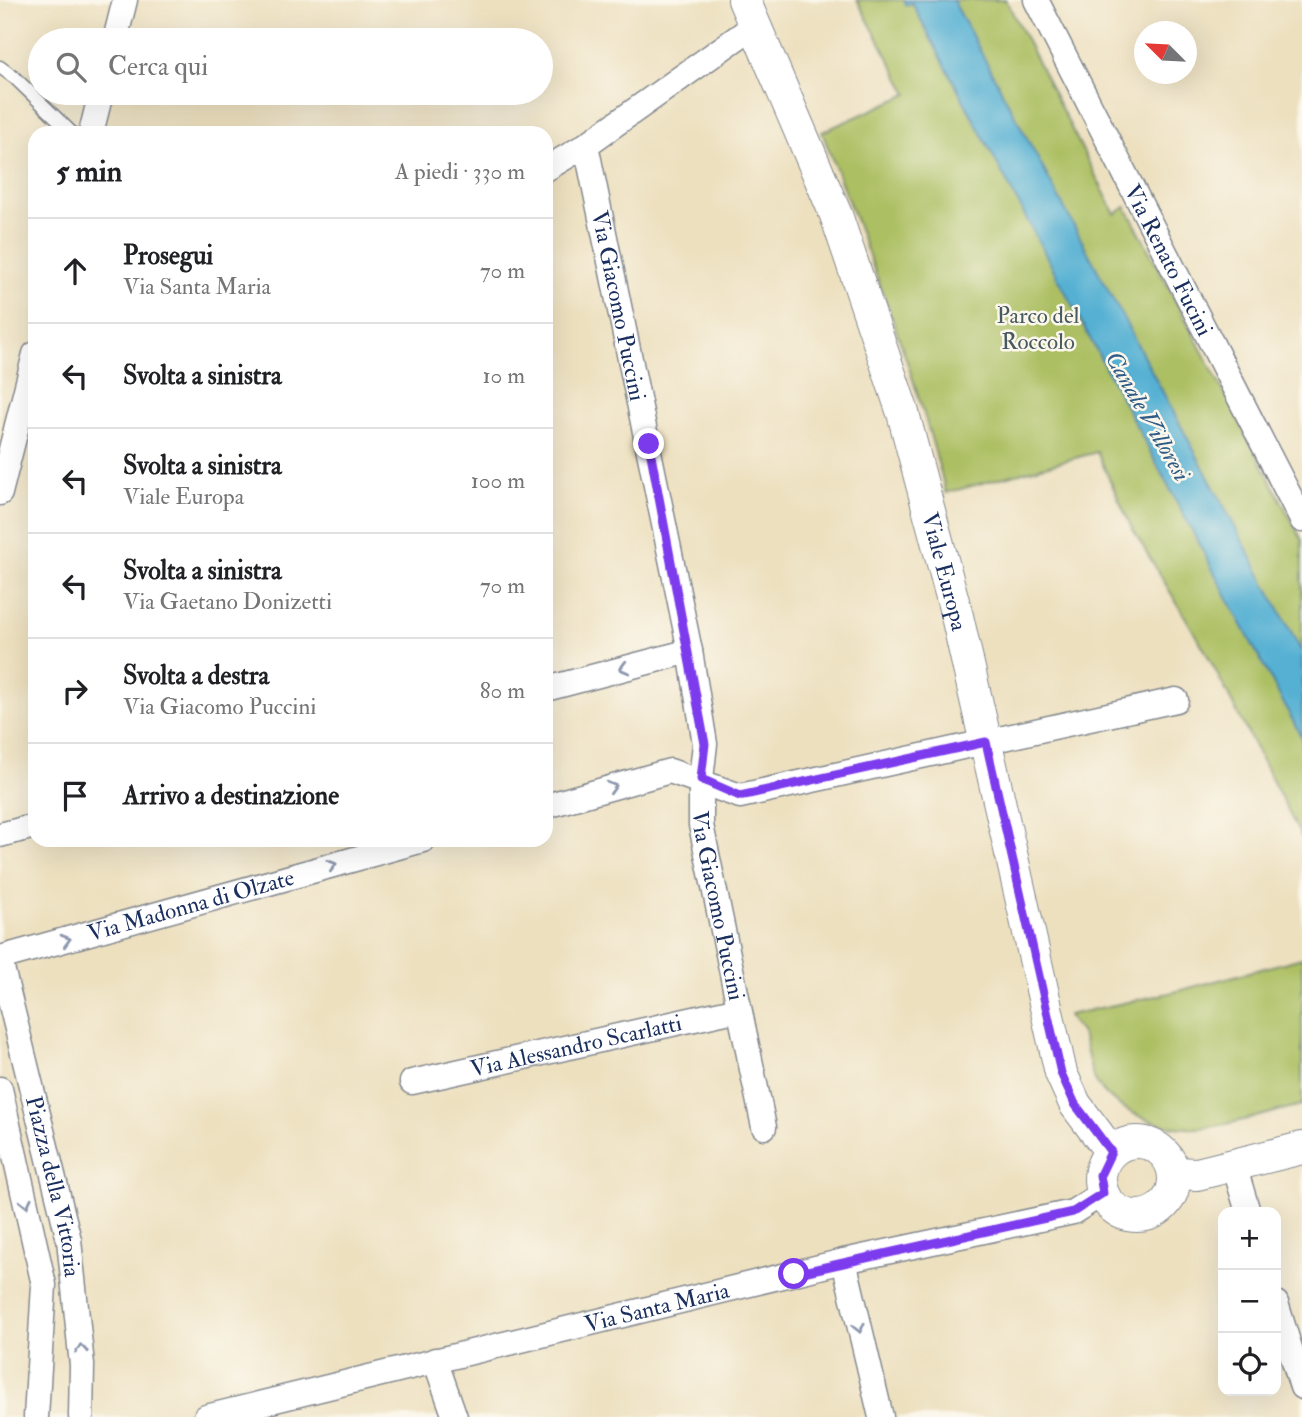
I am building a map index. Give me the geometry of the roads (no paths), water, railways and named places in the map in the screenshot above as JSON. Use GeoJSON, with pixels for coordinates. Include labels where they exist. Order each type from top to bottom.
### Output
{"type":"FeatureCollection","features":[{"type":"Feature","properties":{"kind":"street"},"geometry":{"type":"LineString","coordinates":[[118,28],[125,0]]}},
{"type":"Feature","properties":{"kind":"street","name":"Via Renato Fucini"},"geometry":{"type":"LineString","coordinates":[[1036,0],[1302,520]]}},
{"type":"Feature","properties":{"kind":"street"},"geometry":{"type":"LineString","coordinates":[[553,165],[586,145],[749,13]]}},
{"type":"Feature","properties":{"kind":"street","name":"Viale Europa"},"geometry":{"type":"LineString","coordinates":[[749,13],[836,215],[903,413],[986,742],[1061,1073],[1075,1104],[1111,1152]]}},
{"type":"Feature","properties":{"kind":"street"},"geometry":{"type":"LineString","coordinates":[[93,126],[98,105]]}},
{"type":"Feature","properties":{"kind":"street","name":"Via Giacomo Puccini"},"geometry":{"type":"LineString","coordinates":[[586,145],[690,651],[705,744],[701,779],[701,825],[764,1127]]}},
{"type":"Feature","properties":{"kind":"street"},"geometry":{"type":"LineString","coordinates":[[0,493],[28,382]]}},
{"type":"Feature","properties":{"kind":"street"},"geometry":{"type":"LineString","coordinates":[[553,687],[690,651]]}},
{"type":"Feature","properties":{"kind":"street"},"geometry":{"type":"LineString","coordinates":[[553,804],[670,771],[701,779],[740,796],[1175,700]]}},
{"type":"Feature","properties":{"kind":"street"},"geometry":{"type":"LineString","coordinates":[[0,835],[28,828]]}},
{"type":"Feature","properties":{"kind":"street","name":"Via Madonna di Olzate"},"geometry":{"type":"LineString","coordinates":[[0,959],[398,847]]}},
{"type":"Feature","properties":{"kind":"street","name":"Piazza della Vittoria"},"geometry":{"type":"LineString","coordinates":[[0,959],[69,1240],[82,1365],[81,1417]]}},
{"type":"Feature","properties":{"kind":"street","name":"Via Alessandro Scarlatti"},"geometry":{"type":"LineString","coordinates":[[412,1082],[739,1009]]}},
{"type":"Feature","properties":{"kind":"street","name":"Piazza della Vittoria"},"geometry":{"type":"LineString","coordinates":[[0,1089],[44,1285],[36,1417]]}},
{"type":"Feature","properties":{"kind":"street"},"geometry":{"type":"LineString","coordinates":[[1132,1142],[1145,1142],[1167,1156],[1174,1173],[1169,1198],[1160,1208],[1146,1215],[1120,1212],[1103,1193],[1100,1175],[1111,1152],[1132,1142]]}},
{"type":"Feature","properties":{"kind":"street"},"geometry":{"type":"LineString","coordinates":[[1174,1173],[1197,1174],[1302,1148]]}},
{"type":"Feature","properties":{"kind":"street"},"geometry":{"type":"LineString","coordinates":[[1234,1165],[1247,1207]]}},
{"type":"Feature","properties":{"kind":"street","name":"Via Santa Maria"},"geometry":{"type":"LineString","coordinates":[[206,1417],[844,1261],[1073,1212],[1103,1193]]}},
{"type":"Feature","properties":{"kind":"street"},"geometry":{"type":"LineString","coordinates":[[844,1261],[881,1417]]}},
{"type":"Feature","properties":{"kind":"street"},"geometry":{"type":"LineString","coordinates":[[1281,1319],[1302,1387]]}},
{"type":"Feature","properties":{"kind":"street"},"geometry":{"type":"LineString","coordinates":[[435,1360],[454,1417]]}},
{"type":"Feature","properties":{"kind":"lane"},"geometry":{"type":"LineString","coordinates":[[0,67],[28,91]]}},
{"type":"Feature","properties":{"kind":"lane"},"geometry":{"type":"LineString","coordinates":[[43,105],[65,126]]}},
{"type":"Feature","properties":{"kind":"water","name":"Canale Villoresi"},"geometry":{"type":"Polygon","coordinates":[[[904,0],[953,0],[1302,652],[1302,738],[912,3],[906,5],[904,0]]]}},
{"type":"Feature","properties":{"kind":"park label","name":"Parco del Roccolo"},"geometry":{"type":"Point","coordinates":[1038,328]}}]}
